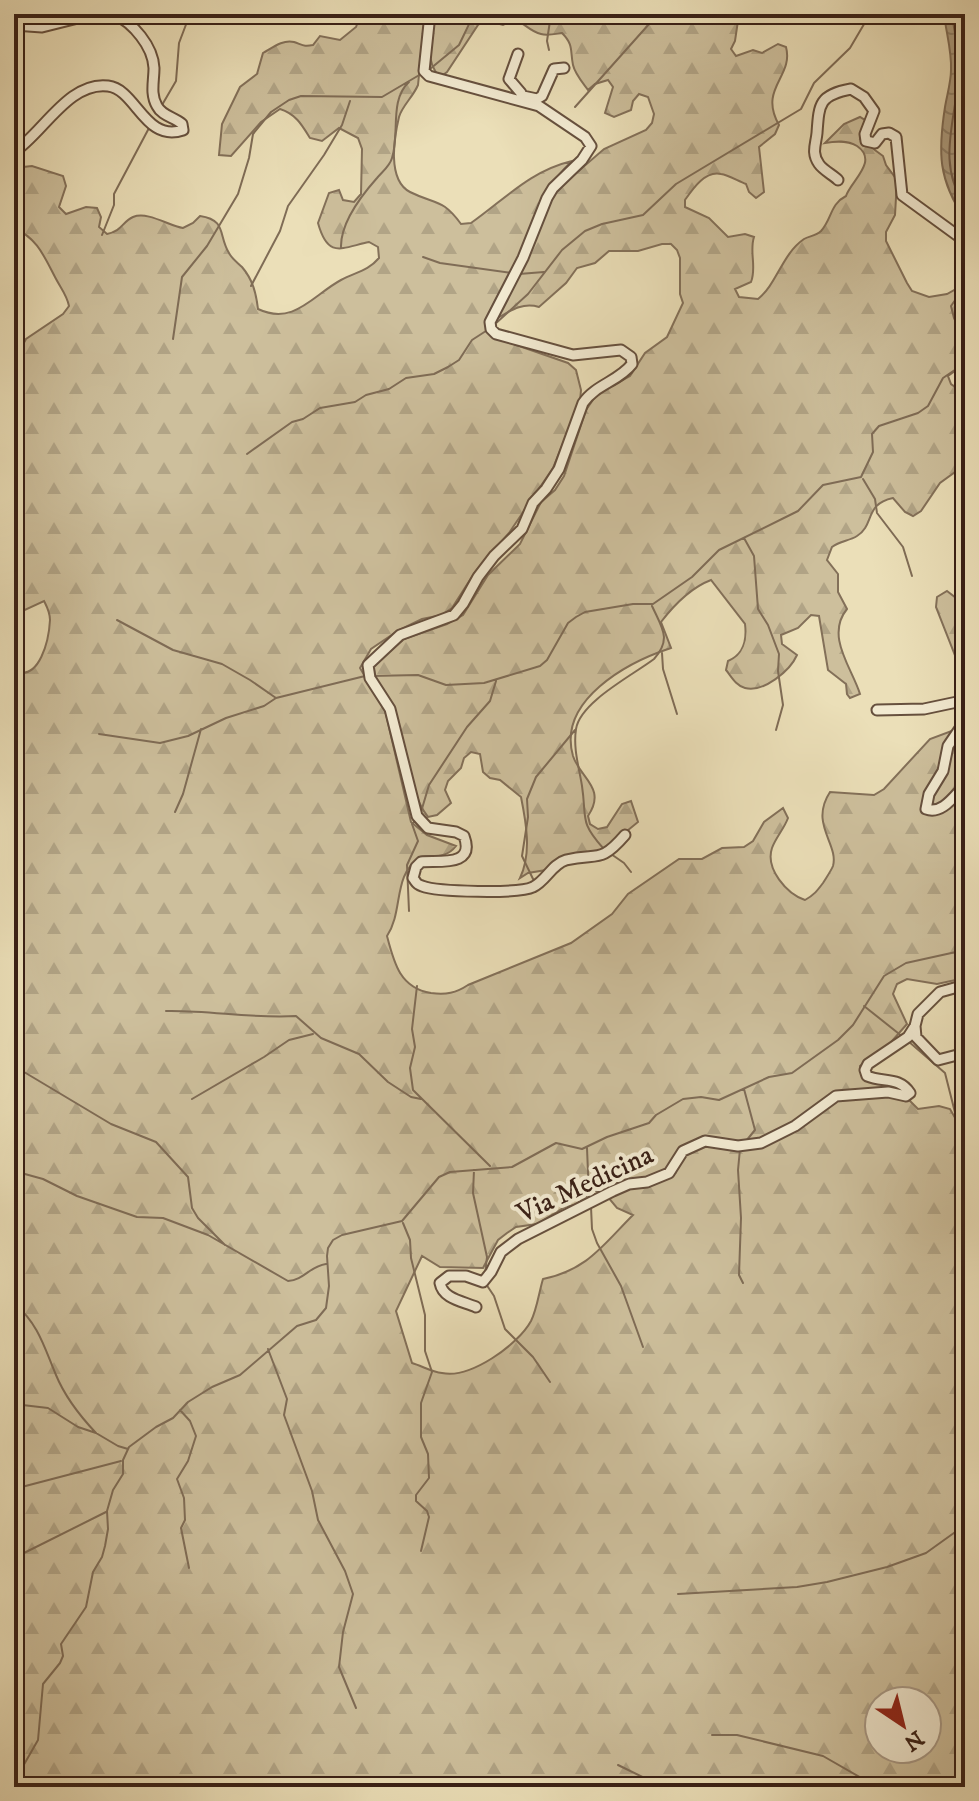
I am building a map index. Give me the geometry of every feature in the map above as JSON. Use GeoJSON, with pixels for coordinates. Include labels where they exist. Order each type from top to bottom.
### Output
{"type":"FeatureCollection","features":[{"type":"Feature","properties":{"kind":"street"},"geometry":{"type":"LineString","coordinates":[[14,25],[42,27],[94,14]]}},
{"type":"Feature","properties":{"kind":"street"},"geometry":{"type":"LineString","coordinates":[[14,152],[69,100],[93,87],[110,86],[120,90],[149,123],[173,131],[183,130],[182,124],[162,112],[155,103],[154,67],[147,46],[132,27],[114,14]]}},
{"type":"Feature","properties":{"kind":"street"},"geometry":{"type":"LineString","coordinates":[[430,14],[424,71],[437,80],[486,90],[539,106],[585,137],[591,146],[547,198],[523,258],[490,322],[491,329],[496,334],[573,355],[621,350],[631,357],[632,364],[619,376],[589,394],[559,469],[533,503],[522,529],[494,556],[454,615],[400,635],[375,656],[368,669],[390,709],[417,816],[428,828],[456,832],[464,836],[466,842],[465,849],[455,860],[447,863],[421,862],[413,878],[426,888],[530,889],[565,860],[599,857],[611,850],[625,835]]}},
{"type":"Feature","properties":{"kind":"street"},"geometry":{"type":"LineString","coordinates":[[518,54],[509,79],[521,99]]}},
{"type":"Feature","properties":{"kind":"street"},"geometry":{"type":"LineString","coordinates":[[521,99],[542,96],[554,69],[564,68]]}},
{"type":"Feature","properties":{"kind":"street"},"geometry":{"type":"LineString","coordinates":[[838,180],[819,164],[813,148],[816,121],[824,99],[837,91],[851,89],[864,97],[874,111],[865,134],[866,141],[875,143],[882,134],[889,133],[896,137],[902,195],[965,241]]}},
{"type":"Feature","properties":{"kind":"street"},"geometry":{"type":"LineString","coordinates":[[877,710],[924,709],[957,702],[965,707]]}},
{"type":"Feature","properties":{"kind":"street"},"geometry":{"type":"LineString","coordinates":[[965,721],[948,746],[943,771],[925,803],[926,809],[933,812],[941,808],[965,785]]}},
{"type":"Feature","properties":{"kind":"street"},"geometry":{"type":"LineString","coordinates":[[965,985],[940,992],[918,1014],[915,1026],[916,1037],[938,1060],[965,1053]]}},
{"type":"Feature","properties":{"kind":"street","name":"Via Medicina"},"geometry":{"type":"LineString","coordinates":[[476,1307],[447,1297],[441,1291],[440,1283],[449,1276],[466,1276],[483,1282],[501,1252],[518,1239],[629,1184],[647,1182],[669,1173],[683,1151],[705,1141],[738,1146],[761,1143],[786,1132],[823,1104],[843,1094],[856,1096],[888,1092],[906,1096],[910,1093],[905,1086],[893,1080],[874,1079],[867,1076],[865,1070],[868,1064],[908,1037],[915,1026]]}},
{"type":"Feature","properties":{"kind":"green space"},"geometry":{"type":"Polygon","coordinates":[[[361,14],[425,14],[418,85],[399,117],[394,147],[395,169],[403,186],[410,192],[443,206],[461,224],[471,223],[543,172],[572,161],[545,195],[485,321],[487,331],[496,338],[568,363],[576,370],[580,401],[553,468],[509,533],[475,572],[452,608],[442,615],[422,619],[399,630],[371,649],[360,668],[385,710],[411,822],[427,835],[456,846],[444,855],[420,857],[405,874],[387,936],[396,965],[405,980],[420,990],[436,994],[451,993],[571,943],[612,914],[628,894],[679,859],[702,859],[722,848],[744,847],[753,841],[764,822],[783,808],[788,818],[772,848],[772,864],[779,880],[805,900],[819,888],[833,866],[834,858],[822,814],[830,792],[874,795],[884,789],[930,739],[965,726],[965,978],[937,984],[907,979],[897,984],[893,994],[907,1024],[885,1049],[860,1066],[862,1077],[897,1088],[918,1109],[939,1106],[950,1109],[965,1135],[965,1787],[14,1787],[14,804],[17,798],[14,785],[14,671],[23,673],[37,665],[48,638],[50,620],[44,601],[14,615],[14,361],[26,339],[63,314],[69,306],[39,248],[14,228],[14,168],[32,166],[63,176],[66,186],[59,207],[66,214],[86,207],[97,208],[101,217],[99,227],[107,234],[139,216],[152,217],[183,228],[200,216],[209,218],[218,225],[230,255],[251,282],[258,309],[282,314],[293,311],[341,280],[366,269],[379,258],[378,247],[369,242],[343,248],[331,246],[318,223],[329,193],[339,190],[343,200],[354,202],[361,194],[362,149],[358,138],[339,128],[322,141],[310,138],[294,117],[280,109],[261,122],[231,156],[219,155],[222,124],[240,87],[257,74],[263,53],[286,42],[313,45],[320,36],[340,40],[356,27],[361,14]],[[593,1191],[575,1205],[565,1207],[537,1224],[516,1227],[498,1240],[483,1268],[440,1267],[422,1256],[396,1311],[412,1363],[442,1373],[453,1373],[479,1366],[505,1350],[531,1321],[543,1279],[583,1263],[633,1215],[617,1208],[603,1191],[593,1191]]]}},
{"type":"Feature","properties":{"kind":"green space"},"geometry":{"type":"Polygon","coordinates":[[[435,14],[739,14],[731,49],[736,56],[753,50],[762,53],[778,44],[786,47],[785,67],[772,101],[779,125],[775,134],[759,147],[764,192],[756,198],[746,184],[715,174],[695,186],[685,200],[685,207],[709,218],[728,237],[745,234],[754,237],[753,276],[751,282],[735,289],[739,297],[758,299],[765,293],[796,245],[821,231],[837,203],[846,196],[865,164],[863,152],[849,143],[825,143],[844,124],[860,117],[868,122],[860,139],[883,156],[897,180],[895,215],[886,232],[886,241],[912,291],[929,297],[947,294],[965,284],[965,301],[959,312],[965,327],[965,373],[955,371],[948,376],[951,384],[965,394],[963,455],[955,472],[940,483],[921,511],[913,516],[893,498],[878,505],[863,531],[832,547],[827,560],[838,574],[838,592],[847,609],[841,619],[839,641],[860,694],[850,698],[846,684],[828,670],[819,616],[811,615],[798,628],[781,635],[782,644],[797,655],[782,674],[760,687],[752,689],[739,685],[726,670],[728,661],[743,646],[745,624],[711,580],[703,583],[671,609],[661,622],[671,648],[635,663],[600,686],[576,717],[571,736],[573,756],[595,798],[588,816],[590,824],[598,829],[607,827],[622,804],[631,801],[638,822],[600,853],[562,857],[546,870],[528,873],[520,878],[527,848],[521,797],[500,780],[490,778],[483,772],[480,754],[471,752],[448,781],[445,790],[451,803],[437,815],[428,817],[411,781],[394,709],[378,682],[374,665],[404,639],[463,615],[488,575],[520,544],[541,502],[555,490],[564,476],[586,410],[597,394],[630,376],[645,353],[667,337],[683,303],[680,258],[671,244],[638,251],[609,251],[595,263],[577,268],[566,283],[539,307],[522,306],[496,319],[525,265],[553,193],[604,149],[646,130],[654,114],[648,97],[639,94],[631,110],[614,117],[605,113],[613,87],[608,80],[588,90],[575,72],[566,37],[562,33],[541,34],[515,21],[503,25],[485,20],[478,25],[447,72],[440,77],[431,63],[430,55],[435,14]]]}},
{"type":"Feature","properties":{"kind":"green space"},"geometry":{"type":"Polygon","coordinates":[[[947,591],[965,612],[965,698],[956,689],[956,658],[936,607],[937,597],[947,591]]]}},
{"type":"Feature","properties":{"kind":"water"},"geometry":{"type":"Polygon","coordinates":[[[944,14],[965,14],[965,219],[950,191],[942,165],[941,138],[951,70],[944,14]]]}},
{"type":"Feature","properties":{"kind":"waterway"},"geometry":{"type":"LineString","coordinates":[[162,105],[176,81],[179,43],[190,14]]}},
{"type":"Feature","properties":{"kind":"waterway"},"geometry":{"type":"LineString","coordinates":[[430,69],[459,45],[474,14]]}},
{"type":"Feature","properties":{"kind":"waterway"},"geometry":{"type":"LineString","coordinates":[[549,50],[547,41],[551,14]]}},
{"type":"Feature","properties":{"kind":"waterway"},"geometry":{"type":"LineString","coordinates":[[575,107],[658,14]]}},
{"type":"Feature","properties":{"kind":"waterway"},"geometry":{"type":"LineString","coordinates":[[494,325],[528,294],[562,250],[585,231],[643,215],[676,184],[801,109],[814,83],[850,48],[870,14]]}},
{"type":"Feature","properties":{"kind":"waterway"},"geometry":{"type":"LineString","coordinates":[[173,339],[182,277],[207,246],[238,194],[253,134],[271,112],[301,96],[382,97],[421,74]]}},
{"type":"Feature","properties":{"kind":"waterway"},"geometry":{"type":"LineString","coordinates":[[341,248],[344,229],[353,210],[391,161],[399,98],[409,82]]}},
{"type":"Feature","properties":{"kind":"waterway"},"geometry":{"type":"LineString","coordinates":[[251,286],[280,231],[288,206],[342,125],[350,101]]}},
{"type":"Feature","properties":{"kind":"waterway"},"geometry":{"type":"LineString","coordinates":[[102,235],[114,205],[114,194],[149,128]]}},
{"type":"Feature","properties":{"kind":"waterway"},"geometry":{"type":"LineString","coordinates":[[423,257],[440,263],[512,273]]}},
{"type":"Feature","properties":{"kind":"waterway"},"geometry":{"type":"LineString","coordinates":[[519,274],[544,272]]}},
{"type":"Feature","properties":{"kind":"waterway"},"geometry":{"type":"LineString","coordinates":[[965,286],[951,306],[965,340]]}},
{"type":"Feature","properties":{"kind":"waterway"},"geometry":{"type":"LineString","coordinates":[[247,454],[292,422],[320,408],[355,402],[366,395],[389,389],[406,378],[434,374],[448,367],[459,360],[472,340],[489,329]]}},
{"type":"Feature","properties":{"kind":"waterway"},"geometry":{"type":"LineString","coordinates":[[371,676],[418,675],[446,685],[484,683],[540,666],[547,660],[568,623],[576,617],[585,612],[653,604],[692,577],[719,550],[798,511],[823,485],[861,477],[873,452],[872,434],[879,426],[918,413],[928,406],[943,378],[965,363]]}},
{"type":"Feature","properties":{"kind":"waterway"},"geometry":{"type":"LineString","coordinates":[[863,479],[875,499],[877,513],[903,547],[912,576]]}},
{"type":"Feature","properties":{"kind":"waterway"},"geometry":{"type":"LineString","coordinates":[[744,538],[754,556],[758,609],[779,654],[783,705],[776,730]]}},
{"type":"Feature","properties":{"kind":"waterway"},"geometry":{"type":"LineString","coordinates":[[603,848],[590,832],[585,819],[576,729],[580,719],[597,699],[654,659],[659,652],[664,633],[652,606]]}},
{"type":"Feature","properties":{"kind":"waterway"},"geometry":{"type":"LineString","coordinates":[[117,620],[173,650],[222,664],[276,698]]}},
{"type":"Feature","properties":{"kind":"waterway"},"geometry":{"type":"LineString","coordinates":[[662,653],[663,669],[677,714]]}},
{"type":"Feature","properties":{"kind":"waterway"},"geometry":{"type":"LineString","coordinates":[[99,734],[160,743],[188,736],[226,718],[264,706],[276,698],[365,676]]}},
{"type":"Feature","properties":{"kind":"waterway"},"geometry":{"type":"LineString","coordinates":[[421,812],[429,785],[467,727],[490,701],[496,681]]}},
{"type":"Feature","properties":{"kind":"waterway"},"geometry":{"type":"LineString","coordinates":[[175,812],[201,729]]}},
{"type":"Feature","properties":{"kind":"waterway"},"geometry":{"type":"LineString","coordinates":[[534,881],[522,856],[528,817],[527,799],[536,777],[575,730]]}},
{"type":"Feature","properties":{"kind":"waterway"},"geometry":{"type":"LineString","coordinates":[[409,911],[407,865],[418,841],[412,824],[415,821]]}},
{"type":"Feature","properties":{"kind":"waterway"},"geometry":{"type":"LineString","coordinates":[[611,854],[631,872]]}},
{"type":"Feature","properties":{"kind":"waterway"},"geometry":{"type":"LineString","coordinates":[[14,1782],[38,1740],[43,1684],[60,1663],[63,1656],[61,1644],[86,1607],[93,1572],[105,1546],[107,1511],[113,1490],[123,1474],[123,1460],[129,1447],[173,1418],[188,1402],[240,1375],[297,1326],[316,1320],[326,1308],[329,1286],[327,1256],[333,1240],[342,1235],[402,1221],[439,1177],[450,1172],[512,1167],[556,1143],[582,1149],[649,1123],[656,1115],[683,1099],[701,1097],[719,1100],[769,1077],[792,1073],[838,1040],[853,1025],[884,976],[906,963],[965,950]]}},
{"type":"Feature","properties":{"kind":"waterway"},"geometry":{"type":"LineString","coordinates":[[417,986],[412,1029],[415,1047],[410,1068],[413,1090],[490,1166]]}},
{"type":"Feature","properties":{"kind":"waterway"},"geometry":{"type":"LineString","coordinates":[[864,1006],[903,1037]]}},
{"type":"Feature","properties":{"kind":"waterway"},"geometry":{"type":"LineString","coordinates":[[166,1011],[296,1016],[321,1038],[359,1054],[388,1082],[411,1097],[421,1099]]}},
{"type":"Feature","properties":{"kind":"waterway"},"geometry":{"type":"LineString","coordinates":[[192,1099],[289,1040],[313,1034]]}},
{"type":"Feature","properties":{"kind":"waterway"},"geometry":{"type":"LineString","coordinates":[[908,1041],[945,1073],[965,1152]]}},
{"type":"Feature","properties":{"kind":"waterway"},"geometry":{"type":"LineString","coordinates":[[14,1066],[111,1124],[156,1142],[188,1177],[192,1208],[198,1218],[225,1245]]}},
{"type":"Feature","properties":{"kind":"waterway"},"geometry":{"type":"LineString","coordinates":[[744,1089],[755,1130],[746,1141]]}},
{"type":"Feature","properties":{"kind":"waterway"},"geometry":{"type":"LineString","coordinates":[[587,1148],[589,1197]]}},
{"type":"Feature","properties":{"kind":"waterway"},"geometry":{"type":"LineString","coordinates":[[740,1149],[739,1275],[743,1283]]}},
{"type":"Feature","properties":{"kind":"waterway"},"geometry":{"type":"LineString","coordinates":[[474,1170],[473,1193],[487,1257],[485,1274]]}},
{"type":"Feature","properties":{"kind":"waterway"},"geometry":{"type":"LineString","coordinates":[[14,1171],[43,1179],[77,1196],[137,1217],[163,1218],[208,1235],[288,1281],[326,1264]]}},
{"type":"Feature","properties":{"kind":"waterway"},"geometry":{"type":"LineString","coordinates":[[591,1207],[592,1229],[597,1243],[621,1286],[643,1347]]}},
{"type":"Feature","properties":{"kind":"waterway"},"geometry":{"type":"LineString","coordinates":[[403,1223],[410,1240],[411,1258],[425,1315],[425,1351],[432,1372],[421,1403],[421,1437],[428,1454],[429,1478],[416,1495],[416,1501],[429,1517],[421,1551]]}},
{"type":"Feature","properties":{"kind":"waterway"},"geometry":{"type":"LineString","coordinates":[[486,1284],[494,1296],[505,1329],[533,1357],[550,1382]]}},
{"type":"Feature","properties":{"kind":"waterway"},"geometry":{"type":"LineString","coordinates":[[15,1304],[35,1328],[68,1399],[96,1433]]}},
{"type":"Feature","properties":{"kind":"waterway"},"geometry":{"type":"LineString","coordinates":[[268,1349],[287,1399],[284,1415],[312,1491],[318,1520],[345,1571],[353,1594],[343,1632],[339,1667],[356,1708]]}},
{"type":"Feature","properties":{"kind":"waterway"},"geometry":{"type":"LineString","coordinates":[[14,1404],[48,1408],[78,1427],[128,1449]]}},
{"type":"Feature","properties":{"kind":"waterway"},"geometry":{"type":"LineString","coordinates":[[180,1410],[190,1421],[196,1436],[188,1461],[177,1479],[184,1498],[185,1520],[181,1528],[189,1568]]}},
{"type":"Feature","properties":{"kind":"waterway"},"geometry":{"type":"LineString","coordinates":[[14,1489],[121,1461]]}},
{"type":"Feature","properties":{"kind":"waterway"},"geometry":{"type":"LineString","coordinates":[[14,1558],[106,1512]]}},
{"type":"Feature","properties":{"kind":"waterway"},"geometry":{"type":"LineString","coordinates":[[678,1594],[797,1587],[827,1582],[887,1567],[926,1553],[965,1525]]}},
{"type":"Feature","properties":{"kind":"waterway"},"geometry":{"type":"LineString","coordinates":[[962,1731],[965,1735]]}},
{"type":"Feature","properties":{"kind":"waterway"},"geometry":{"type":"LineString","coordinates":[[712,1735],[737,1735],[823,1756],[877,1787]]}},
{"type":"Feature","properties":{"kind":"waterway"},"geometry":{"type":"LineString","coordinates":[[618,1765],[663,1787]]}}]}
